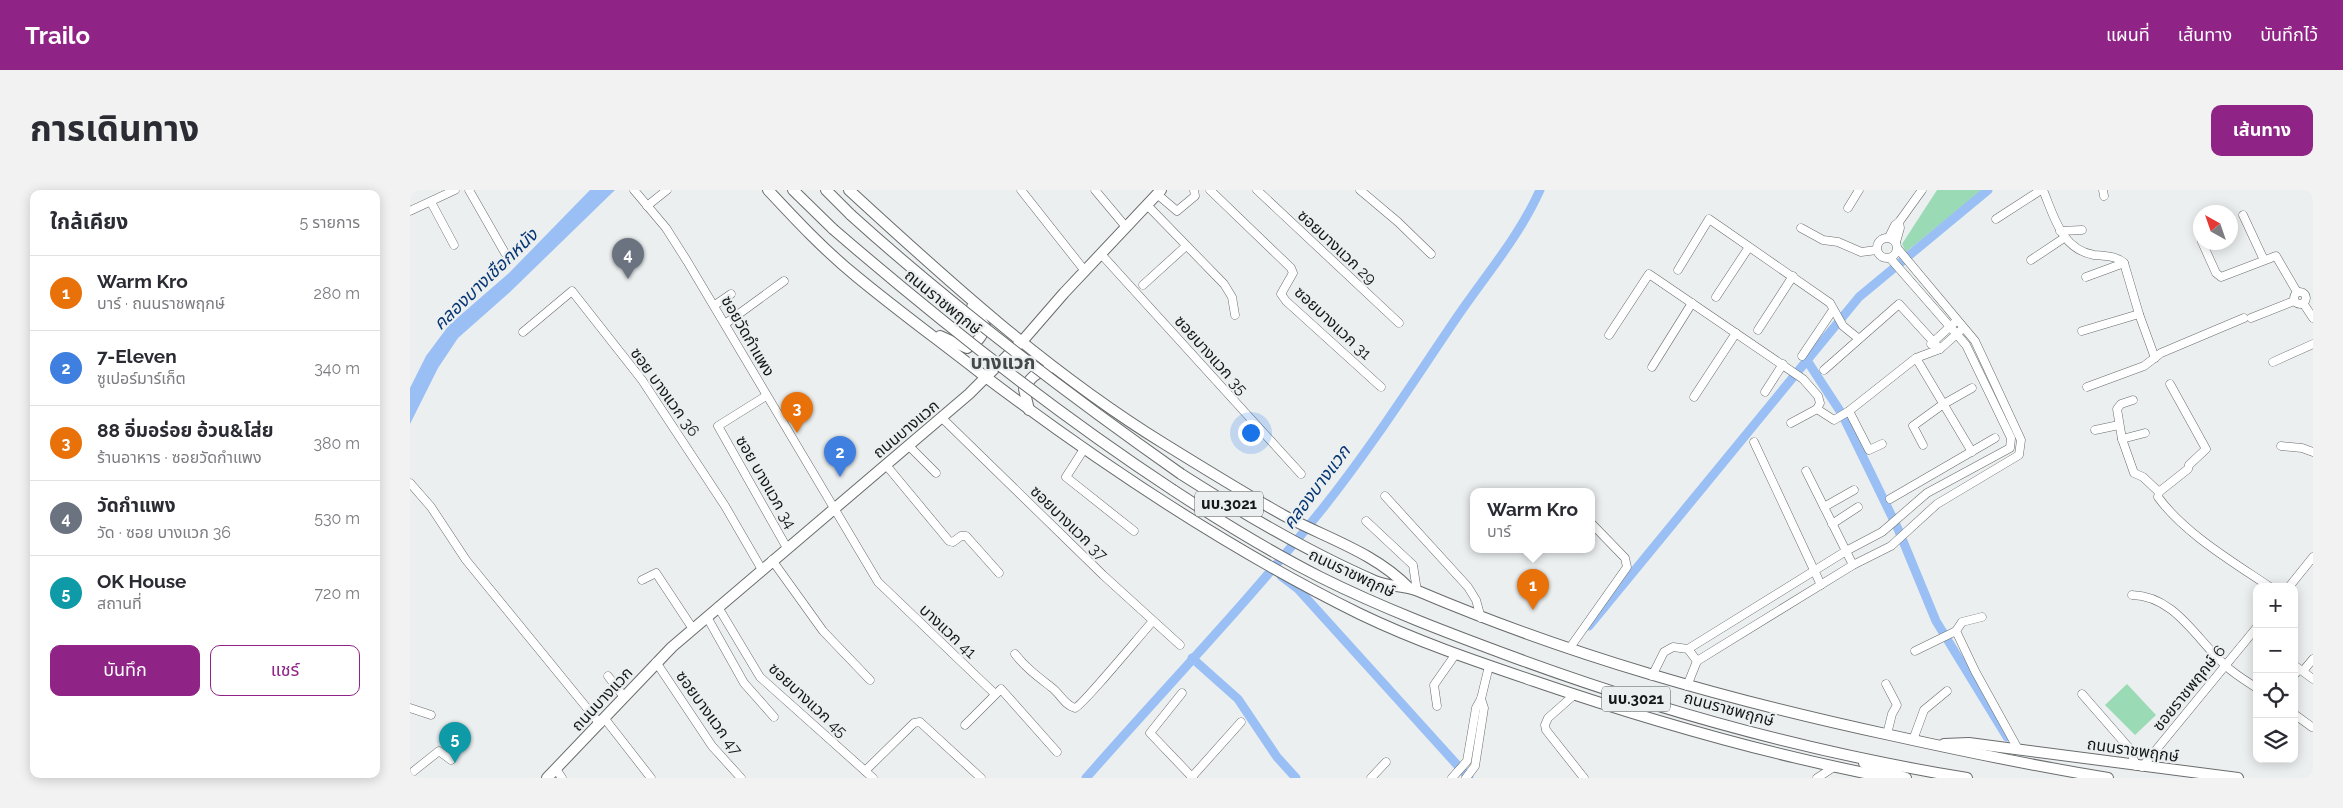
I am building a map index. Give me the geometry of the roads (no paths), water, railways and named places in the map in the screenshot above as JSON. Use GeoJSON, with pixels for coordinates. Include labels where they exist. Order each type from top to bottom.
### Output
{"type":"FeatureCollection","features":[{"type":"Feature","properties":{"kind":"main road","name":"ถนนราชพฤกษ์"},"geometry":{"type":"LineString","coordinates":[[768,190],[813,238],[855,275],[1029,410],[1187,517],[1263,563],[1362,615],[1455,655],[1676,727],[1834,767],[1890,778]]}},
{"type":"Feature","properties":{"kind":"main road","name":"ถนนราชพฤกษ์"},"geometry":{"type":"LineString","coordinates":[[793,190],[833,229],[925,308],[1092,436],[1236,531],[1319,576],[1439,629],[1563,675],[1708,720],[1826,749],[1967,778]]}},
{"type":"Feature","properties":{"kind":"main road","name":"ถนนราชพฤกษ์"},"geometry":{"type":"LineString","coordinates":[[826,190],[851,215],[941,293],[1035,368],[1181,474],[1232,506],[1326,557],[1380,583],[1413,589],[1481,618],[1569,649],[1687,686],[1770,708],[1935,745],[2024,764],[2108,778]]}},
{"type":"Feature","properties":{"kind":"main road","name":"ถนนราชพฤกษ์"},"geometry":{"type":"LineString","coordinates":[[849,190],[1021,342],[1057,369],[1160,441],[1284,516],[1334,538],[1386,566],[1413,589]]}},
{"type":"Feature","properties":{"kind":"main road","name":"ถนนบางแวก"},"geometry":{"type":"LineString","coordinates":[[547,778],[559,774],[602,722],[656,662],[692,629],[761,568],[942,418],[986,377],[1021,342],[1159,192]]}},
{"type":"Feature","properties":{"kind":"main road"},"geometry":{"type":"LineString","coordinates":[[919,324],[961,347],[967,348],[977,342],[983,335],[985,326],[980,316],[954,284]]}},
{"type":"Feature","properties":{"kind":"main road"},"geometry":{"type":"LineString","coordinates":[[1029,410],[1024,394],[1029,381],[1039,371],[1057,369]]}},
{"type":"Feature","properties":{"kind":"main road","name":"ถนนราชพฤกษ์"},"geometry":{"type":"LineString","coordinates":[[1935,745],[1969,742],[2238,778]]}},
{"type":"Feature","properties":{"kind":"main road"},"geometry":{"type":"LineString","coordinates":[[1826,749],[1906,778]]}},
{"type":"Feature","properties":{"kind":"street"},"geometry":{"type":"LineString","coordinates":[[410,211],[455,190]]}},
{"type":"Feature","properties":{"kind":"street"},"geometry":{"type":"LineString","coordinates":[[469,190],[505,253]]}},
{"type":"Feature","properties":{"kind":"street","name":"ซอยวัดกำแพง"},"geometry":{"type":"LineString","coordinates":[[634,190],[666,228],[715,305],[766,396],[834,509]]}},
{"type":"Feature","properties":{"kind":"street"},"geometry":{"type":"LineString","coordinates":[[647,206],[667,190]]}},
{"type":"Feature","properties":{"kind":"street"},"geometry":{"type":"LineString","coordinates":[[1021,190],[1085,271]]}},
{"type":"Feature","properties":{"kind":"street"},"geometry":{"type":"LineString","coordinates":[[1096,190],[1126,227]]}},
{"type":"Feature","properties":{"kind":"street"},"geometry":{"type":"LineString","coordinates":[[1159,192],[1178,211],[1195,196],[1194,190]]}},
{"type":"Feature","properties":{"kind":"street","name":"ซอยบางแวก 31"},"geometry":{"type":"LineString","coordinates":[[1210,190],[1292,268],[1293,274],[1282,294],[1286,302],[1381,387]]}},
{"type":"Feature","properties":{"kind":"street","name":"ซอยบางแวก 29"},"geometry":{"type":"LineString","coordinates":[[1257,190],[1399,324]]}},
{"type":"Feature","properties":{"kind":"street"},"geometry":{"type":"LineString","coordinates":[[1360,190],[1398,222],[1431,254]]}},
{"type":"Feature","properties":{"kind":"street"},"geometry":{"type":"LineString","coordinates":[[1848,208],[1859,190]]}},
{"type":"Feature","properties":{"kind":"street"},"geometry":{"type":"LineString","coordinates":[[1890,258],[1894,243],[1894,226],[1900,222],[1922,190]]}},
{"type":"Feature","properties":{"kind":"street"},"geometry":{"type":"LineString","coordinates":[[1996,219],[2042,190],[2062,234],[2090,254],[2118,258],[2124,263],[2139,314],[2155,358]]}},
{"type":"Feature","properties":{"kind":"street"},"geometry":{"type":"LineString","coordinates":[[431,202],[454,245]]}},
{"type":"Feature","properties":{"kind":"street"},"geometry":{"type":"LineString","coordinates":[[1147,205],[1229,291],[1234,302],[1235,315]]}},
{"type":"Feature","properties":{"kind":"street"},"geometry":{"type":"LineString","coordinates":[[2243,215],[2264,260]]}},
{"type":"Feature","properties":{"kind":"street"},"geometry":{"type":"LineString","coordinates":[[1678,270],[1709,219],[1830,303],[1844,326],[1860,339]]}},
{"type":"Feature","properties":{"kind":"street"},"geometry":{"type":"LineString","coordinates":[[1801,228],[1823,240],[1838,242],[1861,252],[1877,250]]}},
{"type":"Feature","properties":{"kind":"street"},"geometry":{"type":"LineString","coordinates":[[2031,260],[2062,234],[2082,230]]}},
{"type":"Feature","properties":{"kind":"street"},"geometry":{"type":"LineString","coordinates":[[1687,686],[1697,661],[1853,565],[1891,546],[1938,504],[2019,455],[2021,440],[1975,341],[1894,243],[1880,240],[1877,250]]}},
{"type":"Feature","properties":{"kind":"street"},"geometry":{"type":"LineString","coordinates":[[1143,285],[1186,246]]}},
{"type":"Feature","properties":{"kind":"street"},"geometry":{"type":"LineString","coordinates":[[1716,297],[1749,247]]}},
{"type":"Feature","properties":{"kind":"street"},"geometry":{"type":"LineString","coordinates":[[1652,676],[1664,652],[1672,646],[1688,649],[1846,551],[1882,532],[1927,493],[2010,448],[2011,438],[1966,345],[1915,283],[1890,258],[1883,258],[1877,250]]}},
{"type":"Feature","properties":{"kind":"street"},"geometry":{"type":"LineString","coordinates":[[2205,250],[2216,273],[2221,277],[2272,256],[2279,258],[2297,292]]}},
{"type":"Feature","properties":{"kind":"street","name":"ซอยบางแวก 35"},"geometry":{"type":"LineString","coordinates":[[1101,254],[1301,474]]}},
{"type":"Feature","properties":{"kind":"street"},"geometry":{"type":"LineString","coordinates":[[2086,277],[2124,263]]}},
{"type":"Feature","properties":{"kind":"street"},"geometry":{"type":"LineString","coordinates":[[1609,335],[1649,274],[1803,379],[1818,396],[1820,403],[1817,409],[1791,423]]}},
{"type":"Feature","properties":{"kind":"street"},"geometry":{"type":"LineString","coordinates":[[1758,330],[1793,276]]}},
{"type":"Feature","properties":{"kind":"street"},"geometry":{"type":"LineString","coordinates":[[725,324],[784,281]]}},
{"type":"Feature","properties":{"kind":"street","name":"ซอย บางแวก 36"},"geometry":{"type":"LineString","coordinates":[[523,332],[572,291],[642,380],[725,506],[761,568]]}},
{"type":"Feature","properties":{"kind":"street"},"geometry":{"type":"LineString","coordinates":[[2087,387],[2144,366],[2155,358],[2248,318],[2294,301],[2298,304],[2313,291]]}},
{"type":"Feature","properties":{"kind":"street"},"geometry":{"type":"LineString","coordinates":[[2297,292],[2302,292],[2313,318]]}},
{"type":"Feature","properties":{"kind":"street"},"geometry":{"type":"LineString","coordinates":[[2294,301],[2293,296],[2297,292]]}},
{"type":"Feature","properties":{"kind":"street"},"geometry":{"type":"LineString","coordinates":[[715,305],[731,294]]}},
{"type":"Feature","properties":{"kind":"street"},"geometry":{"type":"LineString","coordinates":[[1652,367],[1692,303]]}},
{"type":"Feature","properties":{"kind":"street"},"geometry":{"type":"LineString","coordinates":[[1824,370],[1899,304],[1940,349]]}},
{"type":"Feature","properties":{"kind":"street"},"geometry":{"type":"LineString","coordinates":[[1802,356],[1835,313]]}},
{"type":"Feature","properties":{"kind":"street"},"geometry":{"type":"LineString","coordinates":[[2082,331],[2139,314]]}},
{"type":"Feature","properties":{"kind":"street"},"geometry":{"type":"LineString","coordinates":[[1927,353],[1933,341],[1957,320]]}},
{"type":"Feature","properties":{"kind":"street"},"geometry":{"type":"LineString","coordinates":[[1817,409],[1834,420],[1916,358],[1940,349],[1964,328]]}},
{"type":"Feature","properties":{"kind":"street"},"geometry":{"type":"LineString","coordinates":[[1694,397],[1736,333]]}},
{"type":"Feature","properties":{"kind":"street"},"geometry":{"type":"LineString","coordinates":[[2274,362],[2313,344]]}},
{"type":"Feature","properties":{"kind":"street"},"geometry":{"type":"LineString","coordinates":[[1916,358],[1942,405],[1972,452]]}},
{"type":"Feature","properties":{"kind":"street"},"geometry":{"type":"LineString","coordinates":[[1765,392],[1783,364]]}},
{"type":"Feature","properties":{"kind":"street"},"geometry":{"type":"LineString","coordinates":[[2160,492],[2188,469],[2189,465],[2206,449],[2170,384]]}},
{"type":"Feature","properties":{"kind":"street"},"geometry":{"type":"LineString","coordinates":[[1923,444],[1913,426],[1942,405],[1972,388]]}},
{"type":"Feature","properties":{"kind":"street","name":"ซอย บางแวก 34"},"geometry":{"type":"LineString","coordinates":[[766,396],[718,426],[787,548]]}},
{"type":"Feature","properties":{"kind":"street"},"geometry":{"type":"LineString","coordinates":[[2133,400],[2121,404],[2116,409],[2122,439],[2131,469],[2160,492]]}},
{"type":"Feature","properties":{"kind":"street"},"geometry":{"type":"LineString","coordinates":[[1848,411],[1870,450],[1882,444]]}},
{"type":"Feature","properties":{"kind":"street","name":"ซอยบางแวก 37"},"geometry":{"type":"LineString","coordinates":[[942,418],[1103,575],[1180,645]]}},
{"type":"Feature","properties":{"kind":"street"},"geometry":{"type":"LineString","coordinates":[[2095,430],[2120,425]]}},
{"type":"Feature","properties":{"kind":"street"},"geometry":{"type":"LineString","coordinates":[[2122,439],[2145,433]]}},
{"type":"Feature","properties":{"kind":"street"},"geometry":{"type":"LineString","coordinates":[[1890,499],[1995,438]]}},
{"type":"Feature","properties":{"kind":"street"},"geometry":{"type":"LineString","coordinates":[[1754,442],[1822,585]]}},
{"type":"Feature","properties":{"kind":"street"},"geometry":{"type":"LineString","coordinates":[[909,446],[936,473]]}},
{"type":"Feature","properties":{"kind":"street"},"geometry":{"type":"LineString","coordinates":[[2281,446],[2302,448],[2313,452]]}},
{"type":"Feature","properties":{"kind":"street"},"geometry":{"type":"LineString","coordinates":[[1084,449],[1066,477],[1134,531]]}},
{"type":"Feature","properties":{"kind":"street"},"geometry":{"type":"LineString","coordinates":[[886,465],[949,541],[953,542],[961,536],[966,536],[999,573]]}},
{"type":"Feature","properties":{"kind":"street"},"geometry":{"type":"LineString","coordinates":[[1806,471],[1853,565]]}},
{"type":"Feature","properties":{"kind":"street"},"geometry":{"type":"LineString","coordinates":[[410,483],[431,507],[466,560],[651,778]]}},
{"type":"Feature","properties":{"kind":"street"},"geometry":{"type":"LineString","coordinates":[[1824,507],[1854,490]]}},
{"type":"Feature","properties":{"kind":"street"},"geometry":{"type":"LineString","coordinates":[[2160,492],[2160,499],[2180,520],[2264,583]]}},
{"type":"Feature","properties":{"kind":"street"},"geometry":{"type":"LineString","coordinates":[[1385,496],[1468,587],[1476,600],[1481,618]]}},
{"type":"Feature","properties":{"kind":"street"},"geometry":{"type":"LineString","coordinates":[[1832,524],[1858,508]]}},
{"type":"Feature","properties":{"kind":"street","name":"บางแวก 41"},"geometry":{"type":"LineString","coordinates":[[834,509],[884,589],[995,694],[1001,689],[1057,752]]}},
{"type":"Feature","properties":{"kind":"street"},"geometry":{"type":"LineString","coordinates":[[1366,521],[1413,565],[1416,570],[1413,589]]}},
{"type":"Feature","properties":{"kind":"street"},"geometry":{"type":"LineString","coordinates":[[1569,649],[1627,567],[1625,558],[1595,527]]}},
{"type":"Feature","properties":{"kind":"street"},"geometry":{"type":"LineString","coordinates":[[2292,583],[2313,557]]}},
{"type":"Feature","properties":{"kind":"street"},"geometry":{"type":"LineString","coordinates":[[772,560],[823,630],[870,680]]}},
{"type":"Feature","properties":{"kind":"street"},"geometry":{"type":"LineString","coordinates":[[642,580],[656,573],[692,629]]}},
{"type":"Feature","properties":{"kind":"street"},"geometry":{"type":"LineString","coordinates":[[2132,595],[2149,596],[2166,605],[2225,666],[2253,685]]}},
{"type":"Feature","properties":{"kind":"street","name":"ซอยบางแวก 45"},"geometry":{"type":"LineString","coordinates":[[718,607],[760,677],[874,778]]}},
{"type":"Feature","properties":{"kind":"street"},"geometry":{"type":"LineString","coordinates":[[707,617],[744,683],[774,717]]}},
{"type":"Feature","properties":{"kind":"street"},"geometry":{"type":"LineString","coordinates":[[1915,651],[1956,631],[1962,622],[1982,617]]}},
{"type":"Feature","properties":{"kind":"street"},"geometry":{"type":"LineString","coordinates":[[1015,654],[1034,675],[1052,687],[1068,705],[1075,708],[1080,706],[1093,688],[1153,621]]}},
{"type":"Feature","properties":{"kind":"street"},"geometry":{"type":"LineString","coordinates":[[1956,631],[1975,671],[2018,749]]}},
{"type":"Feature","properties":{"kind":"street","name":"ซอยราชพฤกษ์ 6"},"geometry":{"type":"LineString","coordinates":[[2139,766],[2253,634]]}},
{"type":"Feature","properties":{"kind":"street"},"geometry":{"type":"LineString","coordinates":[[1688,649],[1697,661]]}},
{"type":"Feature","properties":{"kind":"street"},"geometry":{"type":"LineString","coordinates":[[1438,706],[1434,685],[1455,655]]}},
{"type":"Feature","properties":{"kind":"street"},"geometry":{"type":"LineString","coordinates":[[2298,670],[2313,659]]}},
{"type":"Feature","properties":{"kind":"street","name":"ซอยบางแวก 47"},"geometry":{"type":"LineString","coordinates":[[656,662],[712,746],[741,778]]}},
{"type":"Feature","properties":{"kind":"street"},"geometry":{"type":"LineString","coordinates":[[1455,775],[1467,760],[1476,708],[1481,699],[1489,666]]}},
{"type":"Feature","properties":{"kind":"street"},"geometry":{"type":"LineString","coordinates":[[2298,672],[2313,679]]}},
{"type":"Feature","properties":{"kind":"street"},"geometry":{"type":"LineString","coordinates":[[608,676],[624,697]]}},
{"type":"Feature","properties":{"kind":"street"},"geometry":{"type":"LineString","coordinates":[[1886,684],[1897,705],[1892,714],[1887,734]]}},
{"type":"Feature","properties":{"kind":"street"},"geometry":{"type":"LineString","coordinates":[[1913,740],[1924,710],[1947,690]]}},
{"type":"Feature","properties":{"kind":"street"},"geometry":{"type":"LineString","coordinates":[[1182,693],[1150,733],[1192,778],[1241,722]]}},
{"type":"Feature","properties":{"kind":"street"},"geometry":{"type":"LineString","coordinates":[[965,724],[995,694]]}},
{"type":"Feature","properties":{"kind":"street"},"geometry":{"type":"LineString","coordinates":[[2082,694],[2130,749],[2139,766]]}},
{"type":"Feature","properties":{"kind":"street"},"geometry":{"type":"LineString","coordinates":[[1574,695],[1548,718],[1544,725],[1584,778]]}},
{"type":"Feature","properties":{"kind":"street"},"geometry":{"type":"LineString","coordinates":[[1466,778],[1476,766],[1484,708],[1481,699]]}},
{"type":"Feature","properties":{"kind":"street"},"geometry":{"type":"LineString","coordinates":[[410,708],[431,715]]}},
{"type":"Feature","properties":{"kind":"street"},"geometry":{"type":"LineString","coordinates":[[2298,717],[2312,727]]}},
{"type":"Feature","properties":{"kind":"street"},"geometry":{"type":"LineString","coordinates":[[865,771],[914,723],[920,722],[981,778]]}},
{"type":"Feature","properties":{"kind":"street"},"geometry":{"type":"LineString","coordinates":[[410,774],[439,750],[450,760]]}},
{"type":"Feature","properties":{"kind":"street"},"geometry":{"type":"LineString","coordinates":[[1370,778],[1386,762]]}},
{"type":"Feature","properties":{"kind":"street"},"geometry":{"type":"LineString","coordinates":[[1817,778],[1834,767]]}},
{"type":"Feature","properties":{"kind":"water"},"geometry":{"type":"Polygon","coordinates":[[[590,190],[615,190],[510,292],[458,338],[438,368],[410,424],[410,388],[426,356],[449,325],[509,273],[590,190]]]}},
{"type":"Feature","properties":{"kind":"waterway","name":"คลองบางแวก"},"geometry":{"type":"LineString","coordinates":[[1086,778],[1295,543],[1340,486],[1374,440],[1464,306],[1511,242],[1540,190]]}},
{"type":"Feature","properties":{"kind":"waterway"},"geometry":{"type":"LineString","coordinates":[[1589,626],[1859,297],[1988,190]]}},
{"type":"Feature","properties":{"kind":"waterway"},"geometry":{"type":"LineString","coordinates":[[1806,359],[1842,414],[1898,529],[1936,621],[2007,737]]}},
{"type":"Feature","properties":{"kind":"waterway"},"geometry":{"type":"LineString","coordinates":[[1281,576],[1298,589],[1469,778]]}},
{"type":"Feature","properties":{"kind":"waterway"},"geometry":{"type":"LineString","coordinates":[[1192,658],[1238,699],[1277,757],[1296,778]]}},
{"type":"Feature","properties":{"kind":"place","name":"วัดกำแพง"},"geometry":{"type":"Point","coordinates":[628,279]}},
{"type":"Feature","properties":{"kind":"place","name":"88 อิ่มอร่อย อ้วน&โส่ย"},"geometry":{"type":"Point","coordinates":[797,433]}},
{"type":"Feature","properties":{"kind":"place","name":"7-Eleven"},"geometry":{"type":"Point","coordinates":[840,477]}},
{"type":"Feature","properties":{"kind":"place","name":"Warm Kro"},"geometry":{"type":"Point","coordinates":[1533,610]}},
{"type":"Feature","properties":{"kind":"place","name":"OK House"},"geometry":{"type":"Point","coordinates":[455,763]}},
{"type":"Feature","properties":{"kind":"district","name":"บางแวก"},"geometry":{"type":"Point","coordinates":[1003,362]}},
{"type":"Feature","properties":{"kind":"water label","name":"คลองบางเชือกหนัง"},"geometry":{"type":"Point","coordinates":[485,279]}}]}
